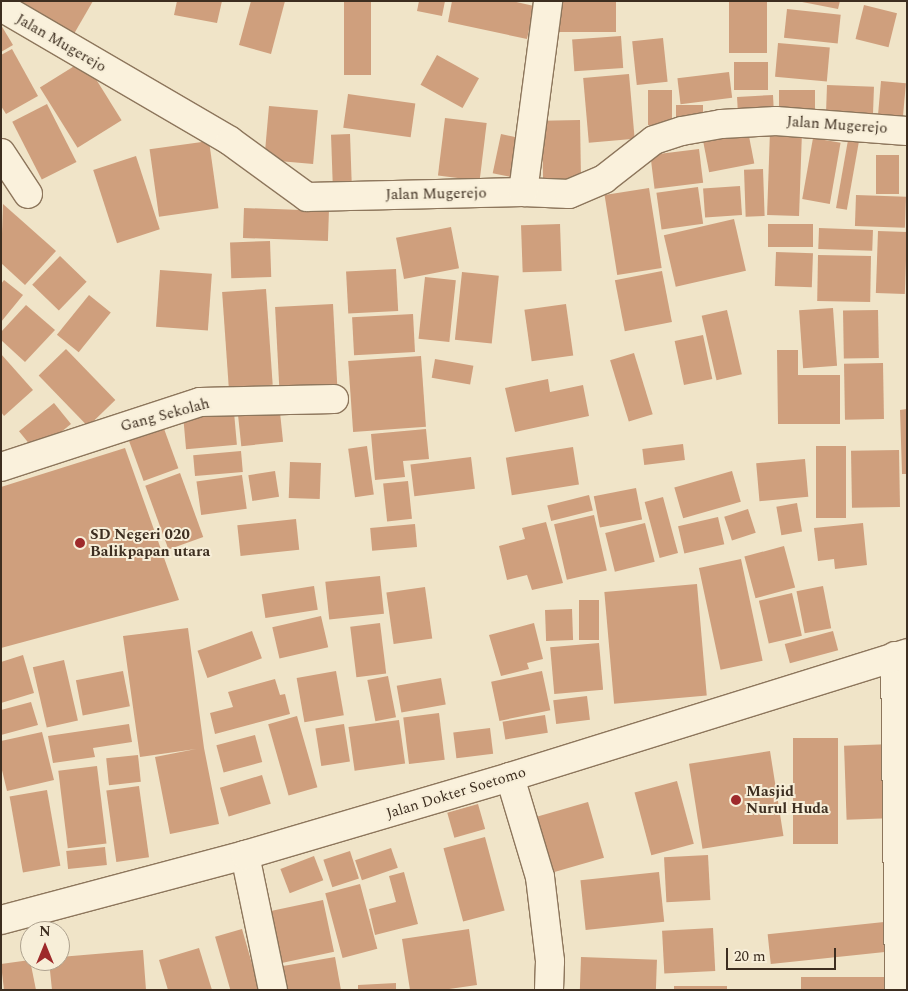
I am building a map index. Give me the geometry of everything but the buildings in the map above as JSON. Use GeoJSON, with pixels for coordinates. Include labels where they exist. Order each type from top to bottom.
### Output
{"type":"FeatureCollection","features":[{"type":"Feature","properties":{"kind":"street"},"geometry":{"type":"LineString","coordinates":[[523,192],[548,1]]}},
{"type":"Feature","properties":{"kind":"street","name":"Jalan Mugerejo"},"geometry":{"type":"LineString","coordinates":[[1,7],[230,141],[307,197],[523,192],[569,194],[604,179],[654,140],[682,131],[721,124],[776,121],[907,131]]}},
{"type":"Feature","properties":{"kind":"street"},"geometry":{"type":"LineString","coordinates":[[1,153],[28,194]]}},
{"type":"Feature","properties":{"kind":"street","name":"Gang Sekolah"},"geometry":{"type":"LineString","coordinates":[[1,467],[200,402],[334,398]]}},
{"type":"Feature","properties":{"kind":"street"},"geometry":{"type":"LineString","coordinates":[[899,990],[901,655]]}},
{"type":"Feature","properties":{"kind":"street","name":"Jalan Dokter Soetomo"},"geometry":{"type":"LineString","coordinates":[[1,920],[245,856],[510,778],[901,655]]}},
{"type":"Feature","properties":{"kind":"street"},"geometry":{"type":"LineString","coordinates":[[510,778],[540,877],[550,962],[549,990]]}},
{"type":"Feature","properties":{"kind":"street"},"geometry":{"type":"LineString","coordinates":[[245,856],[273,990]]}},
{"type":"Feature","properties":{"kind":"place","name":"SD Negeri 020 Balikpapan utara"},"geometry":{"type":"Point","coordinates":[80,543]}},
{"type":"Feature","properties":{"kind":"place","name":"Masjid Nurul Huda"},"geometry":{"type":"Point","coordinates":[736,800]}}]}
